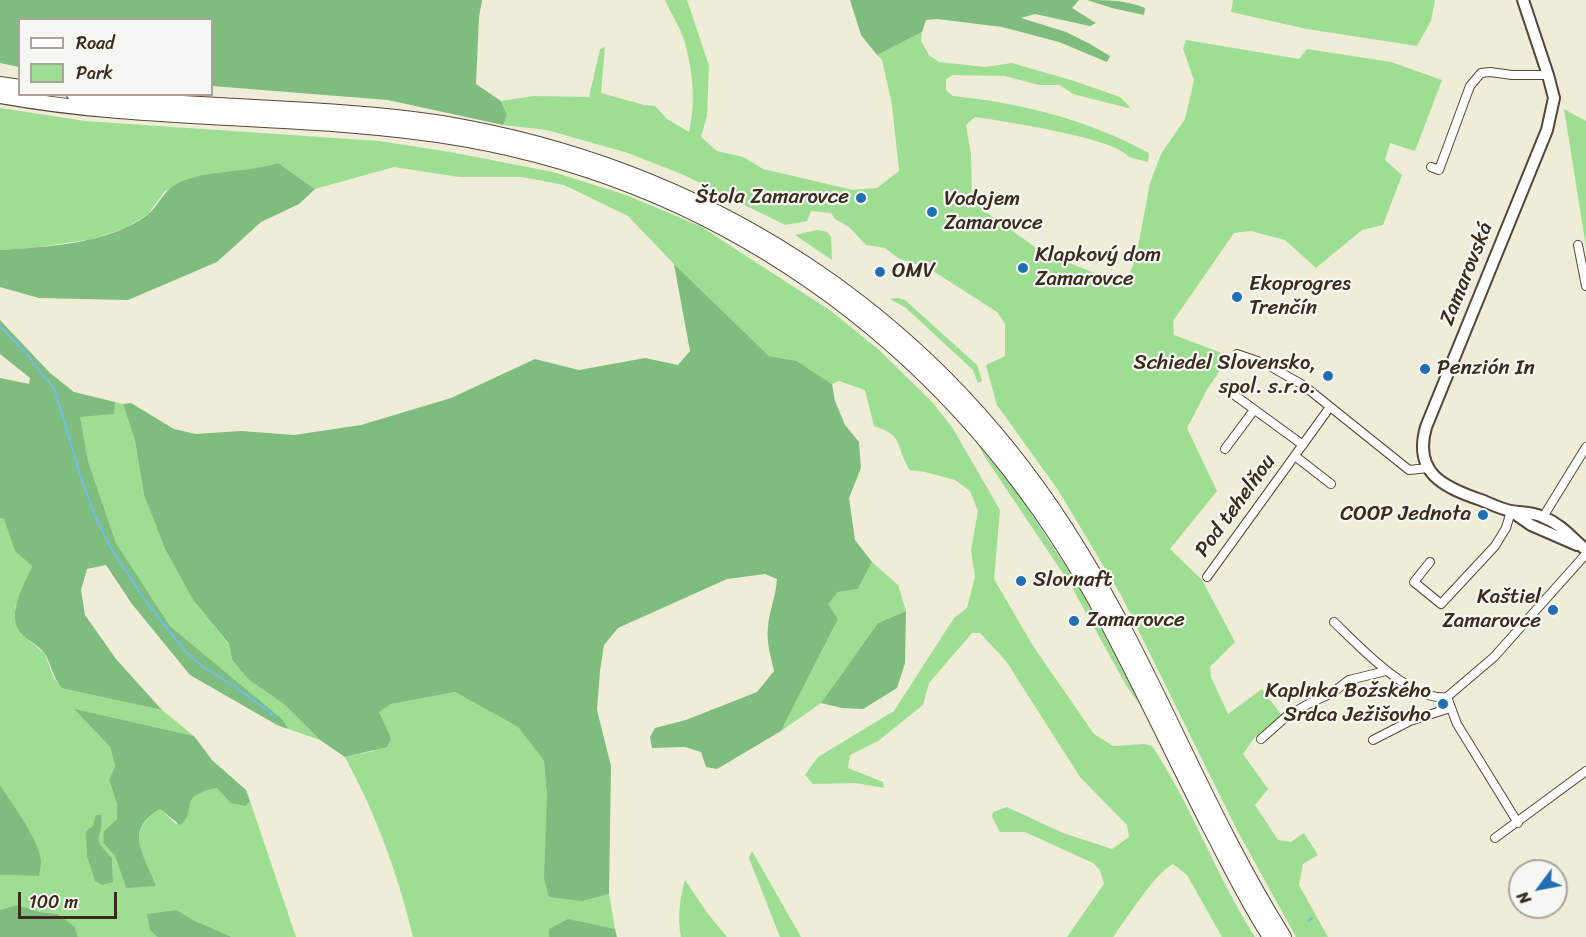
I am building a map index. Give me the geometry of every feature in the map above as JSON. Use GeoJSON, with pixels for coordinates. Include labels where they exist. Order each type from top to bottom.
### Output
{"type":"FeatureCollection","features":[{"type":"Feature","properties":{"kind":"highway"},"geometry":{"type":"LineString","coordinates":[[0,84],[18,87]]}},
{"type":"Feature","properties":{"kind":"highway"},"geometry":{"type":"LineString","coordinates":[[0,96],[112,111],[395,129],[465,140],[531,154],[616,181],[668,202],[747,242],[818,286],[853,312],[903,355],[959,410],[1007,465],[1042,513],[1069,555],[1114,635],[1228,864],[1270,937]]}},
{"type":"Feature","properties":{"kind":"highway"},"geometry":{"type":"LineString","coordinates":[[95,96],[158,102],[396,116],[463,126],[532,141],[618,168],[686,196],[752,230],[826,277],[883,320],[940,372],[998,435],[1048,500],[1080,549],[1124,628],[1238,857],[1284,937]]}},
{"type":"Feature","properties":{"kind":"main road","name":"Zamarovská"},"geometry":{"type":"LineString","coordinates":[[1428,468],[1423,449],[1426,427],[1547,130],[1554,98],[1523,0]]}},
{"type":"Feature","properties":{"kind":"main road"},"geometry":{"type":"LineString","coordinates":[[1428,468],[1436,479],[1450,488],[1511,510],[1543,517],[1563,528],[1585,551]]}},
{"type":"Feature","properties":{"kind":"main road"},"geometry":{"type":"LineString","coordinates":[[1511,510],[1531,525],[1585,551]]}},
{"type":"Feature","properties":{"kind":"street"},"geometry":{"type":"LineString","coordinates":[[1431,167],[1439,170],[1470,86],[1481,73],[1548,75]]}},
{"type":"Feature","properties":{"kind":"street"},"geometry":{"type":"LineString","coordinates":[[1578,245],[1586,286]]}},
{"type":"Feature","properties":{"kind":"street"},"geometry":{"type":"LineString","coordinates":[[1237,354],[1266,364],[1285,375],[1330,407],[1409,470],[1428,468]]}},
{"type":"Feature","properties":{"kind":"street","name":"Pod tehelňou"},"geometry":{"type":"LineString","coordinates":[[1233,394],[1302,445]]}},
{"type":"Feature","properties":{"kind":"street","name":"Pod tehelňou"},"geometry":{"type":"LineString","coordinates":[[1207,577],[1330,407]]}},
{"type":"Feature","properties":{"kind":"street","name":"Pod tehelňou"},"geometry":{"type":"LineString","coordinates":[[1226,448],[1254,410]]}},
{"type":"Feature","properties":{"kind":"street"},"geometry":{"type":"LineString","coordinates":[[1543,517],[1586,447]]}},
{"type":"Feature","properties":{"kind":"street","name":"Pod tehelňou"},"geometry":{"type":"LineString","coordinates":[[1295,456],[1331,484]]}},
{"type":"Feature","properties":{"kind":"street"},"geometry":{"type":"LineString","coordinates":[[1430,562],[1414,582],[1441,604],[1495,546],[1506,528],[1511,510]]}},
{"type":"Feature","properties":{"kind":"street"},"geometry":{"type":"LineString","coordinates":[[1334,622],[1386,671],[1429,696],[1447,697],[1494,657],[1562,584],[1585,551]]}},
{"type":"Feature","properties":{"kind":"street"},"geometry":{"type":"LineString","coordinates":[[1261,739],[1287,716],[1310,702],[1332,693],[1349,680],[1386,671]]}},
{"type":"Feature","properties":{"kind":"street"},"geometry":{"type":"LineString","coordinates":[[1447,697],[1456,724],[1518,824]]}},
{"type":"Feature","properties":{"kind":"street"},"geometry":{"type":"LineString","coordinates":[[1373,740],[1410,721],[1450,708]]}},
{"type":"Feature","properties":{"kind":"street"},"geometry":{"type":"LineString","coordinates":[[1495,838],[1518,824],[1540,804],[1586,771]]}},
{"type":"Feature","properties":{"kind":"green space"},"geometry":{"type":"Polygon","coordinates":[[[0,0],[482,0],[476,84],[501,101],[507,115],[503,125],[388,100],[213,86],[213,18],[18,18],[18,67],[0,63],[0,0]]]}},
{"type":"Feature","properties":{"kind":"green space"},"geometry":{"type":"Polygon","coordinates":[[[665,0],[687,0],[709,66],[707,116],[701,137],[717,151],[743,157],[763,169],[853,190],[877,188],[899,171],[892,105],[882,60],[877,55],[922,32],[921,41],[929,55],[939,62],[985,67],[1012,63],[1120,97],[1130,107],[1073,94],[1060,85],[1039,85],[1005,76],[953,75],[946,79],[946,90],[953,96],[1004,103],[1054,115],[1102,131],[1149,153],[1148,162],[1129,157],[1120,150],[1082,137],[989,119],[975,117],[966,125],[971,154],[972,199],[979,207],[1042,252],[1117,282],[1130,273],[1136,257],[1150,183],[1161,154],[1185,119],[1194,80],[1183,49],[1186,40],[1299,59],[1307,49],[1391,62],[1442,80],[1415,151],[1390,143],[1385,160],[1402,175],[1383,225],[1362,230],[1316,268],[1285,240],[1251,231],[1234,233],[1173,321],[1174,335],[1230,356],[1208,388],[1187,428],[1217,491],[1170,549],[1202,580],[1235,642],[1210,667],[1211,677],[1228,714],[1262,689],[1283,717],[1255,737],[1243,754],[1268,789],[1255,805],[1278,840],[1291,842],[1304,833],[1318,855],[1303,864],[1299,885],[1328,937],[1296,937],[1237,830],[1122,597],[1058,490],[997,405],[986,365],[1005,356],[1005,324],[997,312],[930,269],[898,258],[885,248],[866,245],[849,227],[835,219],[831,213],[811,211],[807,221],[785,225],[684,175],[628,153],[547,130],[503,125],[507,115],[501,101],[534,96],[589,97],[600,49],[605,47],[601,93],[655,106],[667,119],[689,132],[693,99],[690,65],[683,37],[665,0]]]}},
{"type":"Feature","properties":{"kind":"green space"},"geometry":{"type":"Polygon","coordinates":[[[850,0],[1079,0],[1072,8],[1096,23],[1090,26],[1035,14],[1021,18],[1066,32],[1110,56],[1107,62],[1059,42],[1002,27],[937,19],[926,20],[922,32],[877,55],[861,35],[850,0]]]}},
{"type":"Feature","properties":{"kind":"green space"},"geometry":{"type":"Polygon","coordinates":[[[1087,0],[1131,3],[1145,8],[1144,15],[1112,8],[1087,0]]]}},
{"type":"Feature","properties":{"kind":"green space"},"geometry":{"type":"Polygon","coordinates":[[[1233,0],[1435,0],[1431,21],[1417,46],[1307,29],[1231,12],[1233,0]]]}},
{"type":"Feature","properties":{"kind":"green space"},"geometry":{"type":"Polygon","coordinates":[[[0,108],[85,121],[379,141],[553,172],[626,195],[700,226],[831,311],[879,350],[932,402],[952,427],[1000,510],[994,579],[1033,646],[1094,734],[1113,746],[1144,744],[1152,746],[1255,937],[1222,937],[1187,875],[1173,864],[1150,886],[1113,937],[1067,937],[1104,884],[1100,870],[1093,863],[1025,832],[1000,832],[992,817],[993,812],[1007,807],[1063,833],[1112,849],[1129,837],[1127,825],[1080,777],[1006,661],[980,633],[972,633],[929,683],[923,705],[878,741],[850,755],[848,768],[883,782],[884,788],[856,783],[813,784],[805,775],[818,757],[894,711],[954,618],[967,608],[975,577],[971,550],[978,511],[970,491],[955,480],[910,470],[895,438],[874,426],[865,390],[839,381],[832,384],[797,361],[769,356],[628,216],[564,185],[522,177],[459,177],[394,167],[315,189],[278,163],[262,168],[215,173],[165,191],[148,214],[126,228],[92,239],[33,248],[0,250],[0,108]]]}},
{"type":"Feature","properties":{"kind":"green space"},"geometry":{"type":"Polygon","coordinates":[[[1564,109],[1586,121],[1586,247],[1564,109]]]}},
{"type":"Feature","properties":{"kind":"green space"},"geometry":{"type":"Polygon","coordinates":[[[278,163],[315,189],[299,204],[261,222],[217,262],[128,300],[39,298],[0,287],[0,250],[96,238],[132,225],[152,211],[171,188],[183,181],[194,177],[278,163]]]}},
{"type":"Feature","properties":{"kind":"green space"},"geometry":{"type":"Polygon","coordinates":[[[817,230],[827,232],[831,237],[832,260],[795,235],[817,230]]]}},
{"type":"Feature","properties":{"kind":"green space"},"geometry":{"type":"Polygon","coordinates":[[[674,264],[769,356],[797,361],[832,384],[835,401],[845,425],[859,442],[861,468],[849,498],[855,540],[872,562],[858,589],[838,592],[828,604],[838,619],[781,731],[717,769],[706,767],[701,752],[685,747],[652,748],[650,737],[655,728],[686,720],[757,692],[774,671],[768,633],[777,579],[765,574],[727,579],[618,628],[604,645],[597,710],[611,766],[609,894],[583,901],[549,897],[544,879],[547,797],[544,761],[518,727],[455,692],[391,704],[379,712],[391,738],[387,747],[345,757],[320,740],[285,705],[249,680],[232,660],[229,644],[193,600],[165,549],[144,495],[135,441],[123,404],[131,403],[174,429],[196,434],[241,431],[294,435],[361,425],[451,398],[535,359],[579,370],[645,358],[678,365],[690,351],[674,264]]]}},
{"type":"Feature","properties":{"kind":"green space"},"geometry":{"type":"Polygon","coordinates":[[[890,299],[905,300],[977,365],[982,381],[978,383],[973,370],[906,308],[890,299]]]}},
{"type":"Feature","properties":{"kind":"green space"},"geometry":{"type":"Polygon","coordinates":[[[0,320],[50,373],[74,392],[115,402],[114,414],[80,417],[88,461],[116,543],[170,626],[283,720],[288,729],[277,725],[190,675],[132,604],[106,565],[87,569],[81,590],[85,615],[116,659],[162,710],[62,688],[45,654],[20,632],[16,624],[16,608],[32,566],[15,551],[4,519],[0,518],[0,378],[29,384],[30,378],[0,354],[0,320]]]}},
{"type":"Feature","properties":{"kind":"green space"},"geometry":{"type":"Polygon","coordinates":[[[115,402],[123,404],[135,441],[144,495],[165,549],[193,600],[229,645],[232,660],[249,680],[285,705],[320,740],[288,729],[282,720],[170,626],[116,543],[88,461],[79,416],[113,414],[115,402]]]}},
{"type":"Feature","properties":{"kind":"green space"},"geometry":{"type":"Polygon","coordinates":[[[975,439],[1013,486],[1080,588],[1143,709],[1127,687],[1070,584],[975,439]]]}},
{"type":"Feature","properties":{"kind":"green space"},"geometry":{"type":"Polygon","coordinates":[[[0,518],[4,518],[15,550],[32,566],[15,608],[21,634],[44,653],[54,678],[62,687],[162,710],[194,736],[75,710],[110,747],[115,766],[109,780],[117,804],[117,819],[105,831],[103,843],[115,856],[126,888],[151,873],[139,838],[144,823],[150,816],[160,809],[176,824],[185,819],[194,796],[217,788],[246,806],[250,801],[296,937],[232,937],[193,920],[177,910],[150,930],[157,937],[78,937],[75,927],[58,914],[40,912],[17,905],[0,910],[0,875],[39,876],[21,817],[0,785],[0,518]],[[102,823],[86,831],[113,882],[112,858],[100,842],[102,823]]]}},
{"type":"Feature","properties":{"kind":"green space"},"geometry":{"type":"Polygon","coordinates":[[[872,562],[898,585],[906,611],[878,623],[821,703],[781,731],[838,619],[827,604],[838,592],[858,589],[872,562]]]}},
{"type":"Feature","properties":{"kind":"green space"},"geometry":{"type":"Polygon","coordinates":[[[906,611],[905,663],[897,688],[863,709],[842,708],[821,703],[878,623],[906,611]]]}},
{"type":"Feature","properties":{"kind":"green space"},"geometry":{"type":"Polygon","coordinates":[[[455,692],[518,727],[544,761],[547,797],[583,901],[609,894],[615,929],[593,925],[549,929],[549,937],[413,937],[385,845],[367,800],[345,757],[374,751],[391,738],[378,712],[391,704],[455,692]]]}},
{"type":"Feature","properties":{"kind":"green space"},"geometry":{"type":"Polygon","coordinates":[[[74,709],[194,736],[212,760],[246,790],[250,801],[246,806],[231,803],[217,788],[204,791],[192,800],[188,814],[180,825],[160,809],[149,817],[139,835],[143,854],[156,886],[126,888],[115,856],[103,843],[104,831],[117,819],[117,804],[109,780],[115,766],[110,747],[74,709]]]}},
{"type":"Feature","properties":{"kind":"green space"},"geometry":{"type":"Polygon","coordinates":[[[0,785],[24,822],[39,852],[41,861],[39,876],[0,875],[0,785]]]}},
{"type":"Feature","properties":{"kind":"green space"},"geometry":{"type":"Polygon","coordinates":[[[96,815],[101,815],[102,823],[99,840],[112,858],[113,882],[102,885],[95,881],[87,856],[86,831],[93,826],[96,815]]]}},
{"type":"Feature","properties":{"kind":"green space"},"geometry":{"type":"Polygon","coordinates":[[[752,851],[801,937],[780,937],[749,858],[752,851]]]}},
{"type":"Feature","properties":{"kind":"green space"},"geometry":{"type":"Polygon","coordinates":[[[685,880],[727,937],[681,937],[680,908],[685,880]]]}},
{"type":"Feature","properties":{"kind":"green space"},"geometry":{"type":"Polygon","coordinates":[[[17,905],[40,912],[58,914],[75,927],[78,937],[0,937],[0,910],[17,905]]]}},
{"type":"Feature","properties":{"kind":"green space"},"geometry":{"type":"Polygon","coordinates":[[[177,910],[193,920],[232,937],[157,937],[150,930],[147,914],[177,910]]]}},
{"type":"Feature","properties":{"kind":"green space"},"geometry":{"type":"Polygon","coordinates":[[[568,919],[615,929],[617,937],[549,937],[549,929],[568,919]]]}},
{"type":"Feature","properties":{"kind":"waterway"},"geometry":{"type":"LineString","coordinates":[[0,326],[24,351],[55,390],[80,475],[95,516],[112,550],[149,606],[186,652],[203,667],[276,717]]}},
{"type":"Feature","properties":{"kind":"waterway"},"geometry":{"type":"LineString","coordinates":[[1308,921],[1312,918]]}},
{"type":"Feature","properties":{"kind":"place","name":"Štola Zamarovce"},"geometry":{"type":"Point","coordinates":[861,198]}},
{"type":"Feature","properties":{"kind":"place","name":"Vodojem Zamarovce"},"geometry":{"type":"Point","coordinates":[932,212]}},
{"type":"Feature","properties":{"kind":"place","name":"Klapkový dom Zamarovce"},"geometry":{"type":"Point","coordinates":[1023,268]}},
{"type":"Feature","properties":{"kind":"place","name":"OMV"},"geometry":{"type":"Point","coordinates":[880,272]}},
{"type":"Feature","properties":{"kind":"place","name":"Ekoprogres Trenčín"},"geometry":{"type":"Point","coordinates":[1237,297]}},
{"type":"Feature","properties":{"kind":"place","name":"Penzión In"},"geometry":{"type":"Point","coordinates":[1425,369]}},
{"type":"Feature","properties":{"kind":"place","name":"Schiedel Slovensko, spol. s.r.o."},"geometry":{"type":"Point","coordinates":[1328,376]}},
{"type":"Feature","properties":{"kind":"place","name":"COOP Jednota"},"geometry":{"type":"Point","coordinates":[1483,515]}},
{"type":"Feature","properties":{"kind":"place","name":"Slovnaft"},"geometry":{"type":"Point","coordinates":[1021,581]}},
{"type":"Feature","properties":{"kind":"place","name":"Kaštiel Zamarovce"},"geometry":{"type":"Point","coordinates":[1553,610]}},
{"type":"Feature","properties":{"kind":"place","name":"Zamarovce"},"geometry":{"type":"Point","coordinates":[1074,621]}},
{"type":"Feature","properties":{"kind":"place","name":"Kaplnka Božského Srdca Ježišovho"},"geometry":{"type":"Point","coordinates":[1443,704]}}]}
